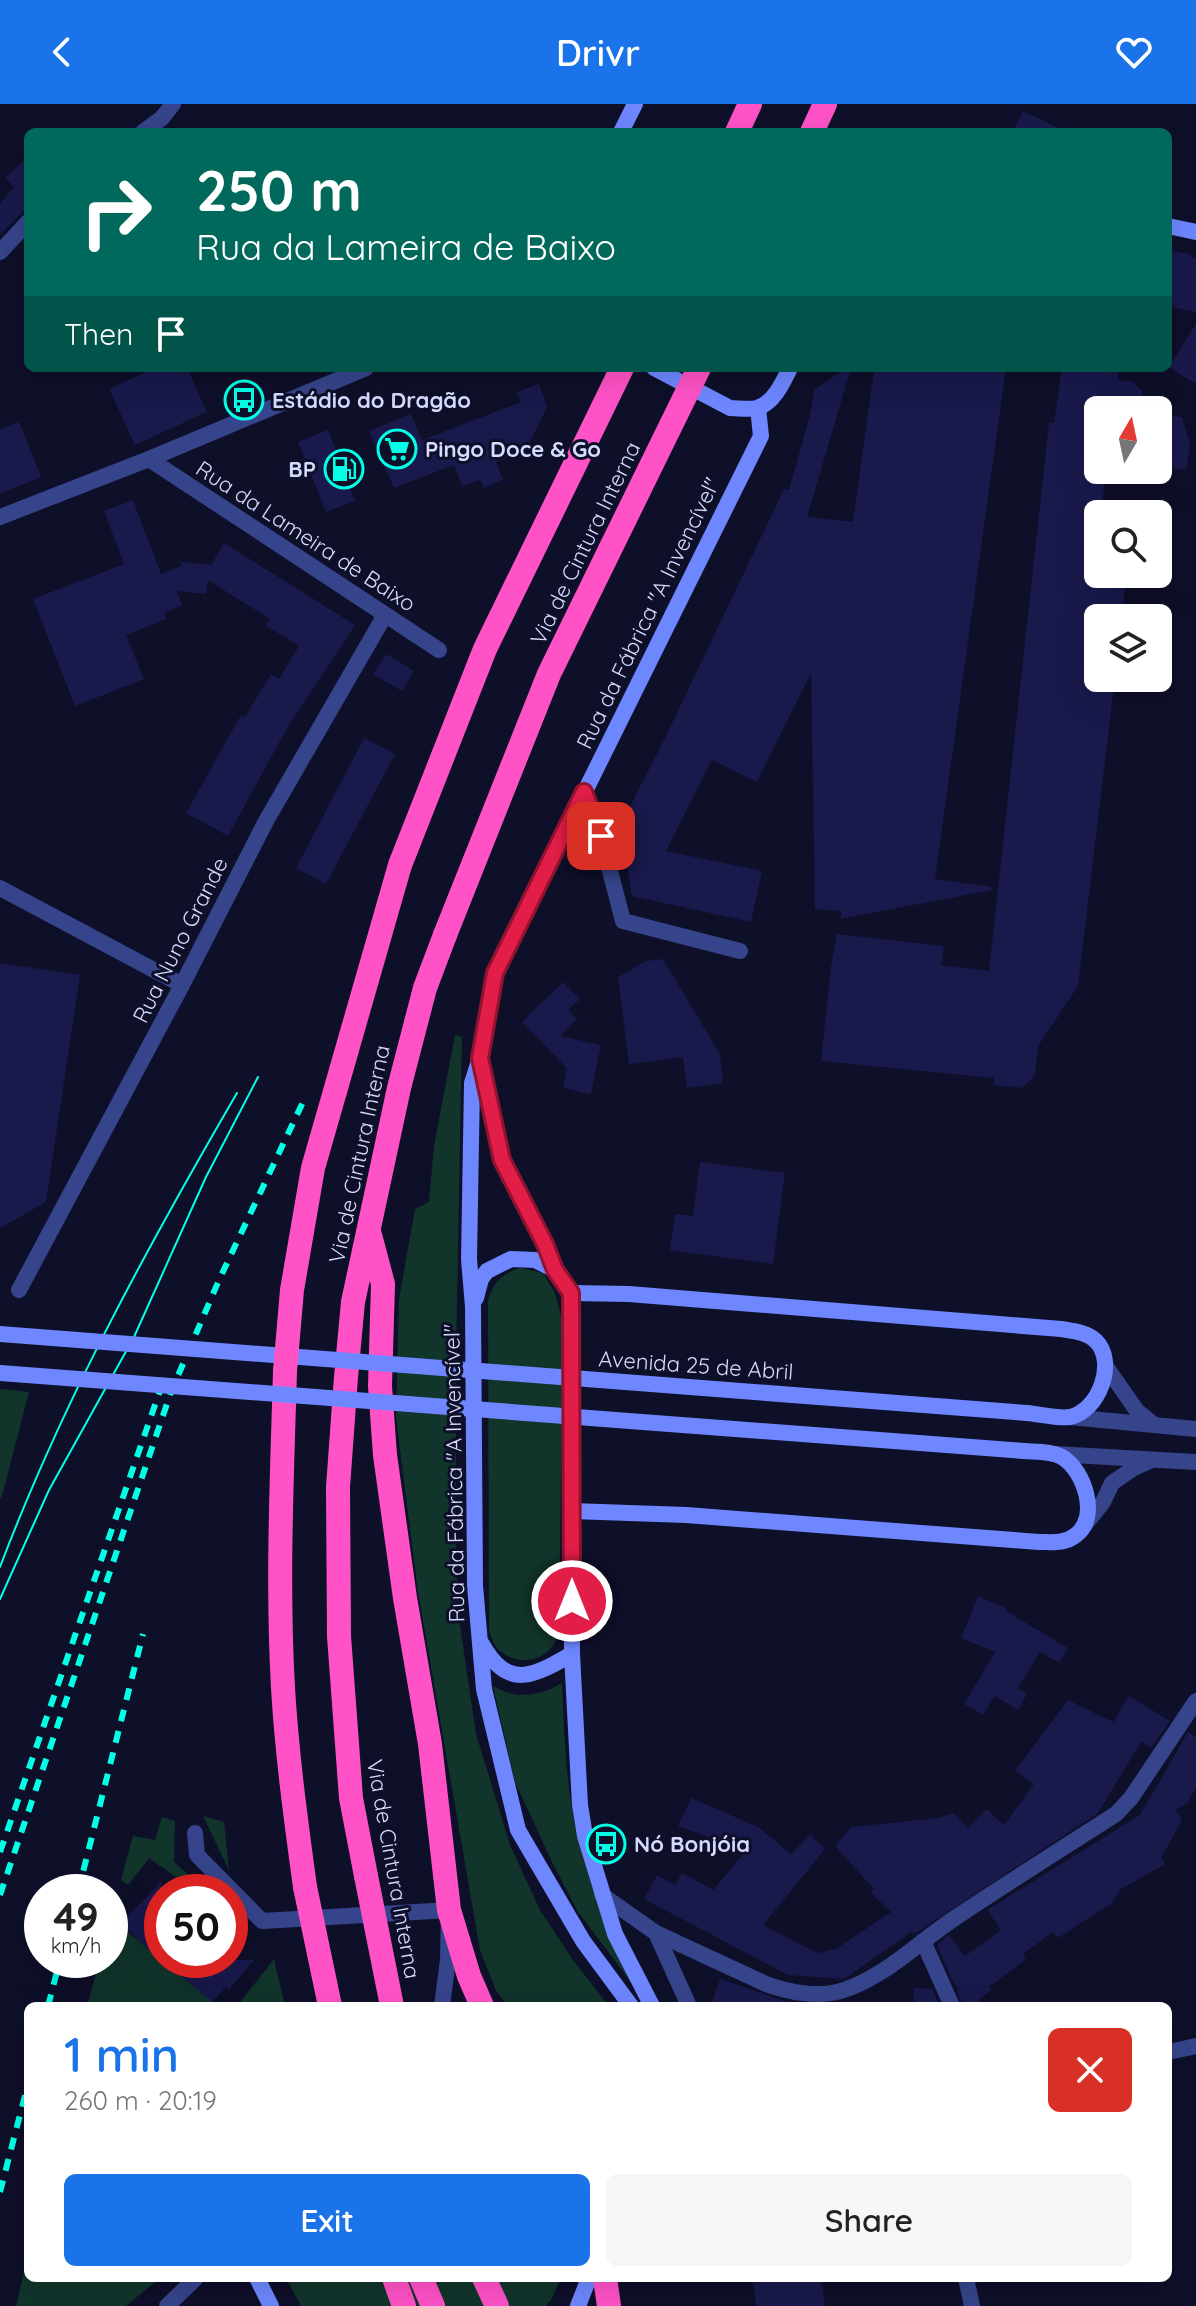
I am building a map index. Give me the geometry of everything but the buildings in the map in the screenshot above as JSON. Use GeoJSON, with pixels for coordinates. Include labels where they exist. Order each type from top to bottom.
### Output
{"type":"FeatureCollection","features":[{"type":"Feature","properties":{"kind":"highway"},"geometry":{"type":"LineString","coordinates":[[739,128],[750,104]]}},
{"type":"Feature","properties":{"kind":"highway"},"geometry":{"type":"LineString","coordinates":[[814,128],[825,104]]}},
{"type":"Feature","properties":{"kind":"highway","name":"Via de Cintura Interna"},"geometry":{"type":"LineString","coordinates":[[329,2002],[305,1887],[293,1803],[283,1687],[280,1573],[285,1371],[292,1290],[313,1168],[400,865],[485,649],[620,372]]}},
{"type":"Feature","properties":{"kind":"highway","name":"Via de Cintura Interna"},"geometry":{"type":"LineString","coordinates":[[391,2002],[351,1798],[339,1636],[338,1487],[353,1302],[399,1088],[430,974],[549,674],[697,372]]}},
{"type":"Feature","properties":{"kind":"highway"},"geometry":{"type":"LineString","coordinates":[[369,1233],[383,1284],[380,1386],[385,1455],[430,1744],[449,1910],[480,2002]]}},
{"type":"Feature","properties":{"kind":"highway"},"geometry":{"type":"LineString","coordinates":[[395,2282],[404,2306]]}},
{"type":"Feature","properties":{"kind":"highway"},"geometry":{"type":"LineString","coordinates":[[423,2282],[433,2306]]}},
{"type":"Feature","properties":{"kind":"highway"},"geometry":{"type":"LineString","coordinates":[[486,2282],[497,2306]]}},
{"type":"Feature","properties":{"kind":"highway"},"geometry":{"type":"LineString","coordinates":[[606,2282],[609,2306]]}},
{"type":"Feature","properties":{"kind":"main road"},"geometry":{"type":"LineString","coordinates":[[623,128],[635,104]]}},
{"type":"Feature","properties":{"kind":"main road"},"geometry":{"type":"LineString","coordinates":[[1172,227],[1196,232]]}},
{"type":"Feature","properties":{"kind":"main road"},"geometry":{"type":"LineString","coordinates":[[662,372],[730,408],[758,408],[778,392],[788,372]]}},
{"type":"Feature","properties":{"kind":"main road","name":"Rua da Fábrica \"A Invencível\""},"geometry":{"type":"LineString","coordinates":[[628,2002],[583,1941],[518,1830],[484,1689],[474,1501],[473,1307],[469,1259],[472,1083],[480,1058],[495,973],[761,436],[758,408]]}},
{"type":"Feature","properties":{"kind":"main road","name":"Rua da Fábrica \"A Invencível\""},"geometry":{"type":"LineString","coordinates":[[480,1058],[502,1160],[555,1270],[571,1293]]}},
{"type":"Feature","properties":{"kind":"main road","name":"Rua da Fábrica \"A Invencível\""},"geometry":{"type":"LineString","coordinates":[[473,1307],[481,1279],[499,1264],[524,1258],[555,1270]]}},
{"type":"Feature","properties":{"kind":"main road"},"geometry":{"type":"LineString","coordinates":[[650,2002],[615,1934],[585,1836],[580,1805],[572,1654],[571,1293],[629,1294],[1061,1329],[1091,1337],[1102,1349],[1105,1365],[1096,1397],[1086,1409],[1070,1417]]}},
{"type":"Feature","properties":{"kind":"main road","name":"Avenida 25 de Abril"},"geometry":{"type":"LineString","coordinates":[[0,1334],[1070,1417]]}},
{"type":"Feature","properties":{"kind":"main road"},"geometry":{"type":"LineString","coordinates":[[0,1373],[1055,1454],[1073,1466],[1084,1486],[1088,1502],[1084,1526],[1079,1533],[1065,1541],[1039,1542],[686,1515],[572,1511]]}},
{"type":"Feature","properties":{"kind":"main road","name":"Rua da Fábrica \"A Invencível\""},"geometry":{"type":"LineString","coordinates":[[479,1638],[491,1660],[504,1672],[517,1676],[530,1676],[572,1654]]}},
{"type":"Feature","properties":{"kind":"main road"},"geometry":{"type":"LineString","coordinates":[[259,2282],[271,2306]]}},
{"type":"Feature","properties":{"kind":"main road"},"geometry":{"type":"LineString","coordinates":[[578,2306],[587,2282]]}},
{"type":"Feature","properties":{"kind":"street"},"geometry":{"type":"LineString","coordinates":[[148,128],[173,104]]}},
{"type":"Feature","properties":{"kind":"street"},"geometry":{"type":"LineString","coordinates":[[0,252],[24,226]]}},
{"type":"Feature","properties":{"kind":"street"},"geometry":{"type":"LineString","coordinates":[[0,517],[149,459],[356,372]]}},
{"type":"Feature","properties":{"kind":"street","name":"Rua da Lameira de Baixo"},"geometry":{"type":"LineString","coordinates":[[149,459],[439,650]]}},
{"type":"Feature","properties":{"kind":"street","name":"Rua Nuno Grande"},"geometry":{"type":"LineString","coordinates":[[19,1290],[266,821],[385,615]]}},
{"type":"Feature","properties":{"kind":"street"},"geometry":{"type":"LineString","coordinates":[[584,792],[601,836],[623,921],[740,951]]}},
{"type":"Feature","properties":{"kind":"street"},"geometry":{"type":"LineString","coordinates":[[0,888],[182,985]]}},
{"type":"Feature","properties":{"kind":"street"},"geometry":{"type":"LineString","coordinates":[[1105,1365],[1137,1411],[1153,1424]]}},
{"type":"Feature","properties":{"kind":"street","name":"Avenida 25 de Abril"},"geometry":{"type":"LineString","coordinates":[[1070,1417],[1196,1429]]}},
{"type":"Feature","properties":{"kind":"street"},"geometry":{"type":"LineString","coordinates":[[1055,1454],[1196,1462]]}},
{"type":"Feature","properties":{"kind":"street"},"geometry":{"type":"LineString","coordinates":[[1084,1526],[1103,1502],[1112,1483],[1153,1460]]}},
{"type":"Feature","properties":{"kind":"street"},"geometry":{"type":"LineString","coordinates":[[602,1895],[656,1933],[766,1984],[810,1993],[834,1992],[855,1986],[1116,1814],[1131,1798],[1196,1701]]}},
{"type":"Feature","properties":{"kind":"street"},"geometry":{"type":"LineString","coordinates":[[195,1833],[197,1855],[262,1921],[449,1910],[448,1960],[443,2002]]}},
{"type":"Feature","properties":{"kind":"street"},"geometry":{"type":"LineString","coordinates":[[656,1933],[687,2002]]}},
{"type":"Feature","properties":{"kind":"street"},"geometry":{"type":"LineString","coordinates":[[923,1941],[950,2002]]}},
{"type":"Feature","properties":{"kind":"street"},"geometry":{"type":"LineString","coordinates":[[1172,2051],[1196,2046]]}},
{"type":"Feature","properties":{"kind":"street"},"geometry":{"type":"LineString","coordinates":[[167,2306],[192,2282]]}},
{"type":"Feature","properties":{"kind":"street"},"geometry":{"type":"LineString","coordinates":[[967,2282],[972,2306]]}},
{"type":"Feature","properties":{"kind":"green space"},"geometry":{"type":"Polygon","coordinates":[[[455,1035],[462,1037],[456,1563],[460,1625],[476,1734],[510,1845],[540,1910],[606,2002],[505,2002],[496,1991],[480,1950],[418,1592],[396,1418],[399,1299],[415,1209],[429,1202],[434,1146],[455,1035]]]}},
{"type":"Feature","properties":{"kind":"green space"},"geometry":{"type":"Polygon","coordinates":[[[521,1268],[543,1273],[555,1293],[563,1323],[559,1625],[549,1651],[527,1660],[503,1654],[494,1644],[489,1630],[488,1300],[500,1279],[521,1268]]]}},
{"type":"Feature","properties":{"kind":"green space"},"geometry":{"type":"Polygon","coordinates":[[[0,1389],[29,1392],[1,1500],[0,1498],[0,1389]]]}},
{"type":"Feature","properties":{"kind":"green space"},"geometry":{"type":"Polygon","coordinates":[[[562,1683],[568,1783],[579,1843],[602,1914],[631,1982],[578,1912],[552,1862],[515,1782],[493,1686],[510,1693],[528,1695],[562,1683]]]}},
{"type":"Feature","properties":{"kind":"green space"},"geometry":{"type":"Polygon","coordinates":[[[203,1816],[224,1822],[229,1870],[203,1816]]]}},
{"type":"Feature","properties":{"kind":"green space"},"geometry":{"type":"Polygon","coordinates":[[[162,1817],[175,1821],[174,1862],[188,1874],[172,1874],[149,1858],[128,1885],[128,1874],[123,1874],[133,1836],[155,1840],[162,1817]]]}},
{"type":"Feature","properties":{"kind":"green space"},"geometry":{"type":"Polygon","coordinates":[[[128,1932],[144,1945],[144,1978],[184,1978],[213,2002],[88,2002],[95,1978],[128,1978],[128,1932]]]}},
{"type":"Feature","properties":{"kind":"green space"},"geometry":{"type":"Polygon","coordinates":[[[274,1959],[284,2002],[240,2002],[274,1959]]]}},
{"type":"Feature","properties":{"kind":"green space"},"geometry":{"type":"Polygon","coordinates":[[[24,2272],[24,2282],[155,2282],[126,2306],[16,2306],[24,2272]]]}},
{"type":"Feature","properties":{"kind":"green space"},"geometry":{"type":"Polygon","coordinates":[[[288,2282],[559,2282],[546,2306],[301,2306],[288,2282]]]}},
{"type":"Feature","properties":{"kind":"tram line"},"geometry":{"type":"LineString","coordinates":[[0,1599],[49,1490],[134,1337],[206,1177],[258,1077]]}},
{"type":"Feature","properties":{"kind":"tram line"},"geometry":{"type":"LineString","coordinates":[[0,1567],[79,1384],[171,1208],[237,1093]]}},
{"type":"Feature","properties":{"kind":"railway"},"geometry":{"type":"LineString","coordinates":[[0,1895],[171,1392],[219,1280],[303,1102]]}},
{"type":"Feature","properties":{"kind":"railway"},"geometry":{"type":"LineString","coordinates":[[0,1852],[165,1376]]}},
{"type":"Feature","properties":{"kind":"railway"},"geometry":{"type":"LineString","coordinates":[[83,1874],[143,1634]]}},
{"type":"Feature","properties":{"kind":"railway"},"geometry":{"type":"LineString","coordinates":[[49,2002],[55,1978]]}},
{"type":"Feature","properties":{"kind":"railway"},"geometry":{"type":"LineString","coordinates":[[0,2192],[24,2099]]}},
{"type":"Feature","properties":{"kind":"place","name":"Estádio do Dragão"},"geometry":{"type":"Point","coordinates":[244,400]}},
{"type":"Feature","properties":{"kind":"place","name":"Pingo Doce & Go"},"geometry":{"type":"Point","coordinates":[397,449]}},
{"type":"Feature","properties":{"kind":"place","name":"BP"},"geometry":{"type":"Point","coordinates":[344,469]}},
{"type":"Feature","properties":{"kind":"place","name":"Nó Bonjóia"},"geometry":{"type":"Point","coordinates":[606,1844]}},
{"type":"Feature","properties":{"kind":"route"},"geometry":{"type":"LineString","coordinates":[[572,1601],[571,1293],[555,1270],[502,1160],[480,1058],[495,973],[584,792],[601,836]]}}]}
